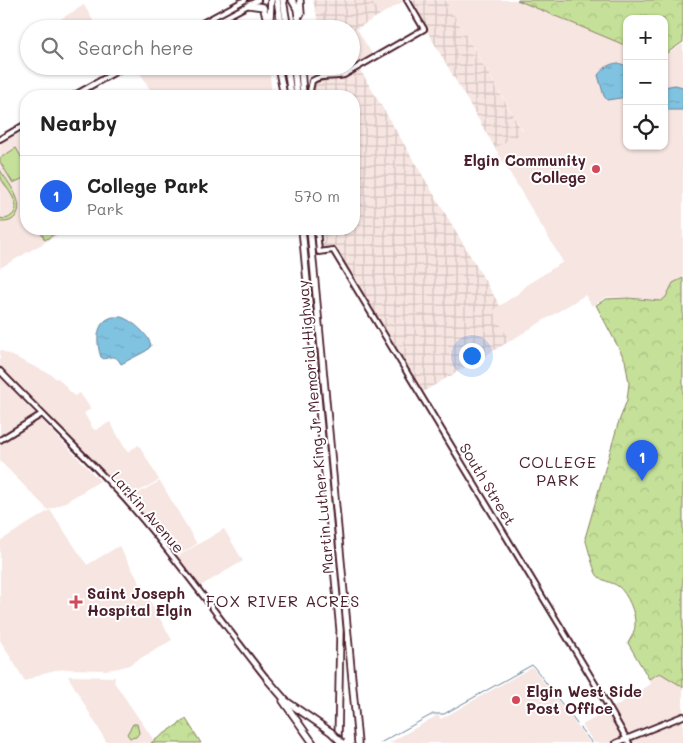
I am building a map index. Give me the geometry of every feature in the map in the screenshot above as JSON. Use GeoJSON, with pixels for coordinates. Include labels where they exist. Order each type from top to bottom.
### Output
{"type":"FeatureCollection","features":[{"type":"Feature","properties":{"kind":"highway"},"geometry":{"type":"LineString","coordinates":[[269,20],[271,0]]}},
{"type":"Feature","properties":{"kind":"highway"},"geometry":{"type":"LineString","coordinates":[[277,0],[280,20]]}},
{"type":"Feature","properties":{"kind":"highway"},"geometry":{"type":"LineString","coordinates":[[283,0],[286,20]]}},
{"type":"Feature","properties":{"kind":"highway"},"geometry":{"type":"LineString","coordinates":[[292,0],[297,10],[299,20]]}},
{"type":"Feature","properties":{"kind":"highway"},"geometry":{"type":"LineString","coordinates":[[300,0],[300,20]]}},
{"type":"Feature","properties":{"kind":"highway"},"geometry":{"type":"LineString","coordinates":[[247,2],[263,7],[267,20]]}},
{"type":"Feature","properties":{"kind":"highway"},"geometry":{"type":"LineString","coordinates":[[280,75],[283,90]]}},
{"type":"Feature","properties":{"kind":"highway"},"geometry":{"type":"LineString","coordinates":[[289,75],[290,90]]}},
{"type":"Feature","properties":{"kind":"highway"},"geometry":{"type":"LineString","coordinates":[[295,75],[296,90]]}},
{"type":"Feature","properties":{"kind":"highway"},"geometry":{"type":"LineString","coordinates":[[302,75],[303,90]]}},
{"type":"Feature","properties":{"kind":"highway","name":"Martin Luther King Jr Memorial Highway"},"geometry":{"type":"LineString","coordinates":[[303,235],[340,630],[340,743]]}},
{"type":"Feature","properties":{"kind":"highway","name":"Martin Luther King Jr Memorial Highway"},"geometry":{"type":"LineString","coordinates":[[311,235],[358,743]]}},
{"type":"Feature","properties":{"kind":"highway"},"geometry":{"type":"LineString","coordinates":[[267,679],[286,701],[331,732],[340,743]]}},
{"type":"Feature","properties":{"kind":"highway"},"geometry":{"type":"LineString","coordinates":[[267,679],[313,743]]}},
{"type":"Feature","properties":{"kind":"main road"},"geometry":{"type":"LineString","coordinates":[[616,743],[628,741],[683,716]]}},
{"type":"Feature","properties":{"kind":"street"},"geometry":{"type":"LineString","coordinates":[[210,20],[247,2],[258,0]]}},
{"type":"Feature","properties":{"kind":"street"},"geometry":{"type":"LineString","coordinates":[[360,66],[424,29],[407,0]]}},
{"type":"Feature","properties":{"kind":"street"},"geometry":{"type":"LineString","coordinates":[[218,20],[247,2]]}},
{"type":"Feature","properties":{"kind":"street"},"geometry":{"type":"LineString","coordinates":[[84,90],[110,75]]}},
{"type":"Feature","properties":{"kind":"street"},"geometry":{"type":"LineString","coordinates":[[310,90],[312,81],[319,76],[332,77],[344,75]]}},
{"type":"Feature","properties":{"kind":"street"},"geometry":{"type":"LineString","coordinates":[[0,139],[20,127]]}},
{"type":"Feature","properties":{"kind":"street","name":"South Street"},"geometry":{"type":"LineString","coordinates":[[318,235],[319,252],[333,250],[628,741]]}},
{"type":"Feature","properties":{"kind":"street","name":"Larkin Avenue"},"geometry":{"type":"LineString","coordinates":[[0,371],[124,498],[164,545],[267,679]]}},
{"type":"Feature","properties":{"kind":"street"},"geometry":{"type":"LineString","coordinates":[[0,440],[42,414]]}},
{"type":"Feature","properties":{"kind":"shaded area"},"geometry":{"type":"Polygon","coordinates":[[[313,0],[371,0],[380,15],[360,27],[360,20],[318,20],[313,0]]]}},
{"type":"Feature","properties":{"kind":"shaded area"},"geometry":{"type":"Polygon","coordinates":[[[371,0],[406,0],[380,15],[371,0]]]}},
{"type":"Feature","properties":{"kind":"shaded area"},"geometry":{"type":"Polygon","coordinates":[[[409,0],[445,0],[523,132],[495,148],[409,0]]]}},
{"type":"Feature","properties":{"kind":"shaded area","name":"Elgin Community College"},"geometry":{"type":"Polygon","coordinates":[[[445,0],[519,0],[623,42],[623,150],[668,150],[668,53],[683,44],[683,277],[673,283],[666,297],[661,300],[606,297],[592,306],[585,295],[510,341],[492,311],[519,293],[528,284],[563,262],[495,148],[523,131],[445,0]]]}},
{"type":"Feature","properties":{"kind":"shaded area"},"geometry":{"type":"Polygon","coordinates":[[[84,5],[93,20],[59,20],[84,5]]]}},
{"type":"Feature","properties":{"kind":"shaded area"},"geometry":{"type":"Polygon","coordinates":[[[234,13],[238,20],[221,20],[234,13]]]}},
{"type":"Feature","properties":{"kind":"shaded area"},"geometry":{"type":"Polygon","coordinates":[[[360,34],[374,57],[360,65],[360,34]]]}},
{"type":"Feature","properties":{"kind":"shaded area"},"geometry":{"type":"Polygon","coordinates":[[[360,70],[500,306],[493,311],[510,341],[421,393],[334,249],[320,250],[319,235],[360,235],[360,90],[311,90],[312,81],[319,77],[332,78],[340,75],[360,75],[360,70]]]}},
{"type":"Feature","properties":{"kind":"shaded area"},"geometry":{"type":"Polygon","coordinates":[[[141,75],[270,75],[271,90],[150,90],[141,75]]]}},
{"type":"Feature","properties":{"kind":"shaded area"},"geometry":{"type":"Polygon","coordinates":[[[20,132],[20,235],[58,235],[0,268],[0,144],[20,132]]]}},
{"type":"Feature","properties":{"kind":"shaded area"},"geometry":{"type":"Polygon","coordinates":[[[0,350],[52,375],[56,379],[58,378],[74,396],[80,393],[91,409],[84,413],[93,429],[96,430],[110,422],[127,452],[139,445],[159,480],[125,499],[0,370],[0,350]]]}},
{"type":"Feature","properties":{"kind":"shaded area"},"geometry":{"type":"Polygon","coordinates":[[[0,377],[100,481],[62,504],[48,510],[0,461],[0,377]]]}},
{"type":"Feature","properties":{"kind":"shaded area"},"geometry":{"type":"Polygon","coordinates":[[[160,481],[197,544],[175,557],[126,500],[160,481]]]}},
{"type":"Feature","properties":{"kind":"shaded area","name":"Saint Joseph Hospital Elgin"},"geometry":{"type":"Polygon","coordinates":[[[50,510],[87,565],[119,546],[172,640],[129,665],[119,668],[107,670],[55,670],[25,681],[0,640],[0,541],[50,510]]]}},
{"type":"Feature","properties":{"kind":"shaded area"},"geometry":{"type":"Polygon","coordinates":[[[224,529],[243,561],[197,588],[175,558],[224,529]]]}},
{"type":"Feature","properties":{"kind":"shaded area"},"geometry":{"type":"Polygon","coordinates":[[[532,667],[590,743],[389,743],[438,715],[441,719],[532,667]]]}},
{"type":"Feature","properties":{"kind":"shaded area"},"geometry":{"type":"Polygon","coordinates":[[[660,673],[683,687],[683,715],[627,738],[611,709],[651,684],[649,679],[660,673]]]}},
{"type":"Feature","properties":{"kind":"shaded area"},"geometry":{"type":"Polygon","coordinates":[[[68,676],[115,677],[114,682],[155,740],[151,743],[107,743],[68,676]]]}},
{"type":"Feature","properties":{"kind":"shaded area"},"geometry":{"type":"Polygon","coordinates":[[[610,710],[626,738],[614,743],[594,743],[582,725],[610,710]]]}},
{"type":"Feature","properties":{"kind":"shaded area"},"geometry":{"type":"Polygon","coordinates":[[[683,718],[683,743],[630,743],[629,740],[683,718]]]}},
{"type":"Feature","properties":{"kind":"green space"},"geometry":{"type":"Polygon","coordinates":[[[517,0],[683,0],[683,42],[668,52],[668,15],[623,15],[623,44],[517,0]]]}},
{"type":"Feature","properties":{"kind":"green space"},"geometry":{"type":"Polygon","coordinates":[[[16,148],[20,155],[20,180],[13,183],[0,162],[0,158],[16,148]]]}},
{"type":"Feature","properties":{"kind":"green space"},"geometry":{"type":"Polygon","coordinates":[[[0,170],[15,193],[19,206],[15,217],[6,222],[0,222],[0,218],[10,217],[15,212],[16,207],[13,197],[1,178],[0,170]]]}},
{"type":"Feature","properties":{"kind":"green space"},"geometry":{"type":"Polygon","coordinates":[[[42,235],[53,235],[45,240],[42,235]]]}},
{"type":"Feature","properties":{"kind":"green space","name":"COLLEGE PARK"},"geometry":{"type":"Polygon","coordinates":[[[683,278],[683,687],[660,673],[649,679],[628,643],[634,632],[635,625],[630,604],[625,593],[618,586],[601,579],[597,575],[585,538],[618,424],[627,400],[629,383],[625,360],[596,305],[606,299],[628,298],[661,301],[666,297],[673,283],[683,278]]]}},
{"type":"Feature","properties":{"kind":"green space"},"geometry":{"type":"Polygon","coordinates":[[[186,719],[201,743],[151,743],[155,740],[186,719]]]}},
{"type":"Feature","properties":{"kind":"green space"},"geometry":{"type":"Polygon","coordinates":[[[133,724],[137,724],[139,733],[136,737],[130,738],[127,734],[133,724]]]}},
{"type":"Feature","properties":{"kind":"water"},"geometry":{"type":"Polygon","coordinates":[[[612,64],[623,65],[623,98],[607,100],[598,75],[612,64]]]}},
{"type":"Feature","properties":{"kind":"water"},"geometry":{"type":"Polygon","coordinates":[[[675,85],[683,87],[683,110],[668,110],[668,86],[675,85]]]}},
{"type":"Feature","properties":{"kind":"water"},"geometry":{"type":"Polygon","coordinates":[[[113,317],[121,317],[135,325],[144,333],[151,346],[146,351],[121,364],[114,357],[104,359],[101,357],[98,333],[103,323],[113,317]]]}},
{"type":"Feature","properties":{"kind":"waterway"},"geometry":{"type":"LineString","coordinates":[[380,743],[433,714],[444,714],[532,665],[577,724]]}},
{"type":"Feature","properties":{"kind":"waterway"},"geometry":{"type":"LineString","coordinates":[[580,728],[592,743]]}},
{"type":"Feature","properties":{"kind":"place","name":"Elgin Community College"},"geometry":{"type":"Point","coordinates":[596,169]}},
{"type":"Feature","properties":{"kind":"place","name":"College Park"},"geometry":{"type":"Point","coordinates":[642,481]}},
{"type":"Feature","properties":{"kind":"place","name":"Saint Joseph Hospital Elgin"},"geometry":{"type":"Point","coordinates":[76,602]}},
{"type":"Feature","properties":{"kind":"place","name":"Elgin West Side Post Office"},"geometry":{"type":"Point","coordinates":[516,700]}},
{"type":"Feature","properties":{"kind":"district","name":"COLLEGE PARK"},"geometry":{"type":"Point","coordinates":[558,470]}},
{"type":"Feature","properties":{"kind":"district","name":"FOX RIVER ACRES"},"geometry":{"type":"Point","coordinates":[283,600]}}]}
